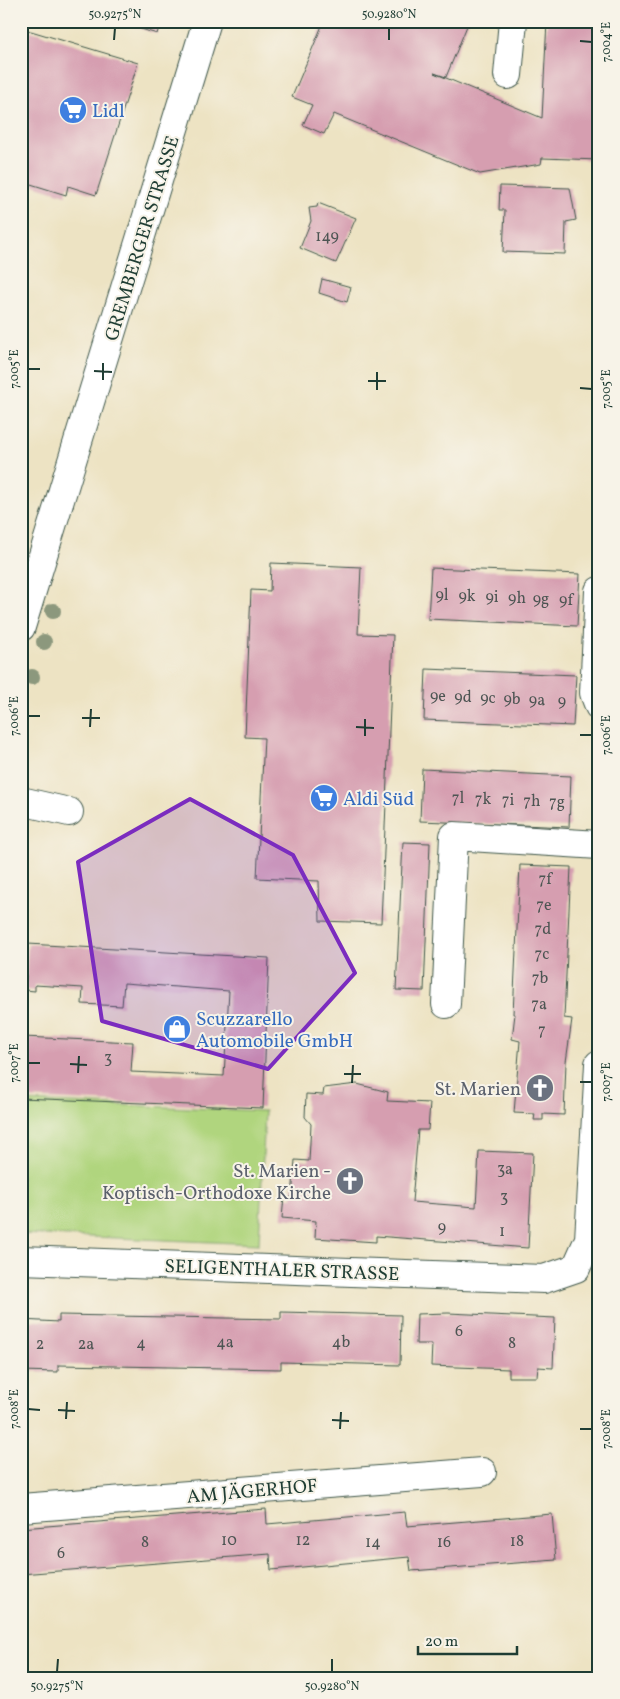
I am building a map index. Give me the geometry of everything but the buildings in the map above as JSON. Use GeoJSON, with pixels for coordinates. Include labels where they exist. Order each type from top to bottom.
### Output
{"type":"FeatureCollection","features":[{"type":"Feature","properties":{"kind":"street","name":"GREMBERGER STRASSE"},"geometry":{"type":"LineString","coordinates":[[21,627],[206,21]]}},
{"type":"Feature","properties":{"kind":"street"},"geometry":{"type":"LineString","coordinates":[[508,75],[513,21]]}},
{"type":"Feature","properties":{"kind":"street"},"geometry":{"type":"LineString","coordinates":[[599,591],[594,692],[599,706]]}},
{"type":"Feature","properties":{"kind":"street"},"geometry":{"type":"LineString","coordinates":[[21,801],[69,812]]}},
{"type":"Feature","properties":{"kind":"street"},"geometry":{"type":"LineString","coordinates":[[446,1004],[454,836],[599,845]]}},
{"type":"Feature","properties":{"kind":"street","name":"SELIGENTHALER STRASSE"},"geometry":{"type":"LineString","coordinates":[[21,1260],[544,1279],[576,1268],[589,1239],[599,1064]]}},
{"type":"Feature","properties":{"kind":"street","name":"AM JÄGERHOF"},"geometry":{"type":"LineString","coordinates":[[21,1508],[482,1472]]}},
{"type":"Feature","properties":{"kind":"highlighted area"},"geometry":{"type":"Polygon","coordinates":[[[190,799],[293,855],[355,973],[268,1069],[102,1021],[78,862],[190,799]]]}},
{"type":"Feature","properties":{"kind":"green space"},"geometry":{"type":"Polygon","coordinates":[[[21,1101],[265,1111],[259,1244],[21,1234],[21,1101]]]}},
{"type":"Feature","properties":{"kind":"place","name":"Lidl"},"geometry":{"type":"Point","coordinates":[73,110]}},
{"type":"Feature","properties":{"kind":"place","name":"Aldi Süd"},"geometry":{"type":"Point","coordinates":[324,798]}},
{"type":"Feature","properties":{"kind":"place","name":"Scuzzarello Automobile GmbH"},"geometry":{"type":"Point","coordinates":[177,1029]}},
{"type":"Feature","properties":{"kind":"place","name":"St. Marien"},"geometry":{"type":"Point","coordinates":[540,1088]}},
{"type":"Feature","properties":{"kind":"place","name":"St. Marien - Koptisch-Orthodoxe Kirche"},"geometry":{"type":"Point","coordinates":[350,1181]}}]}
